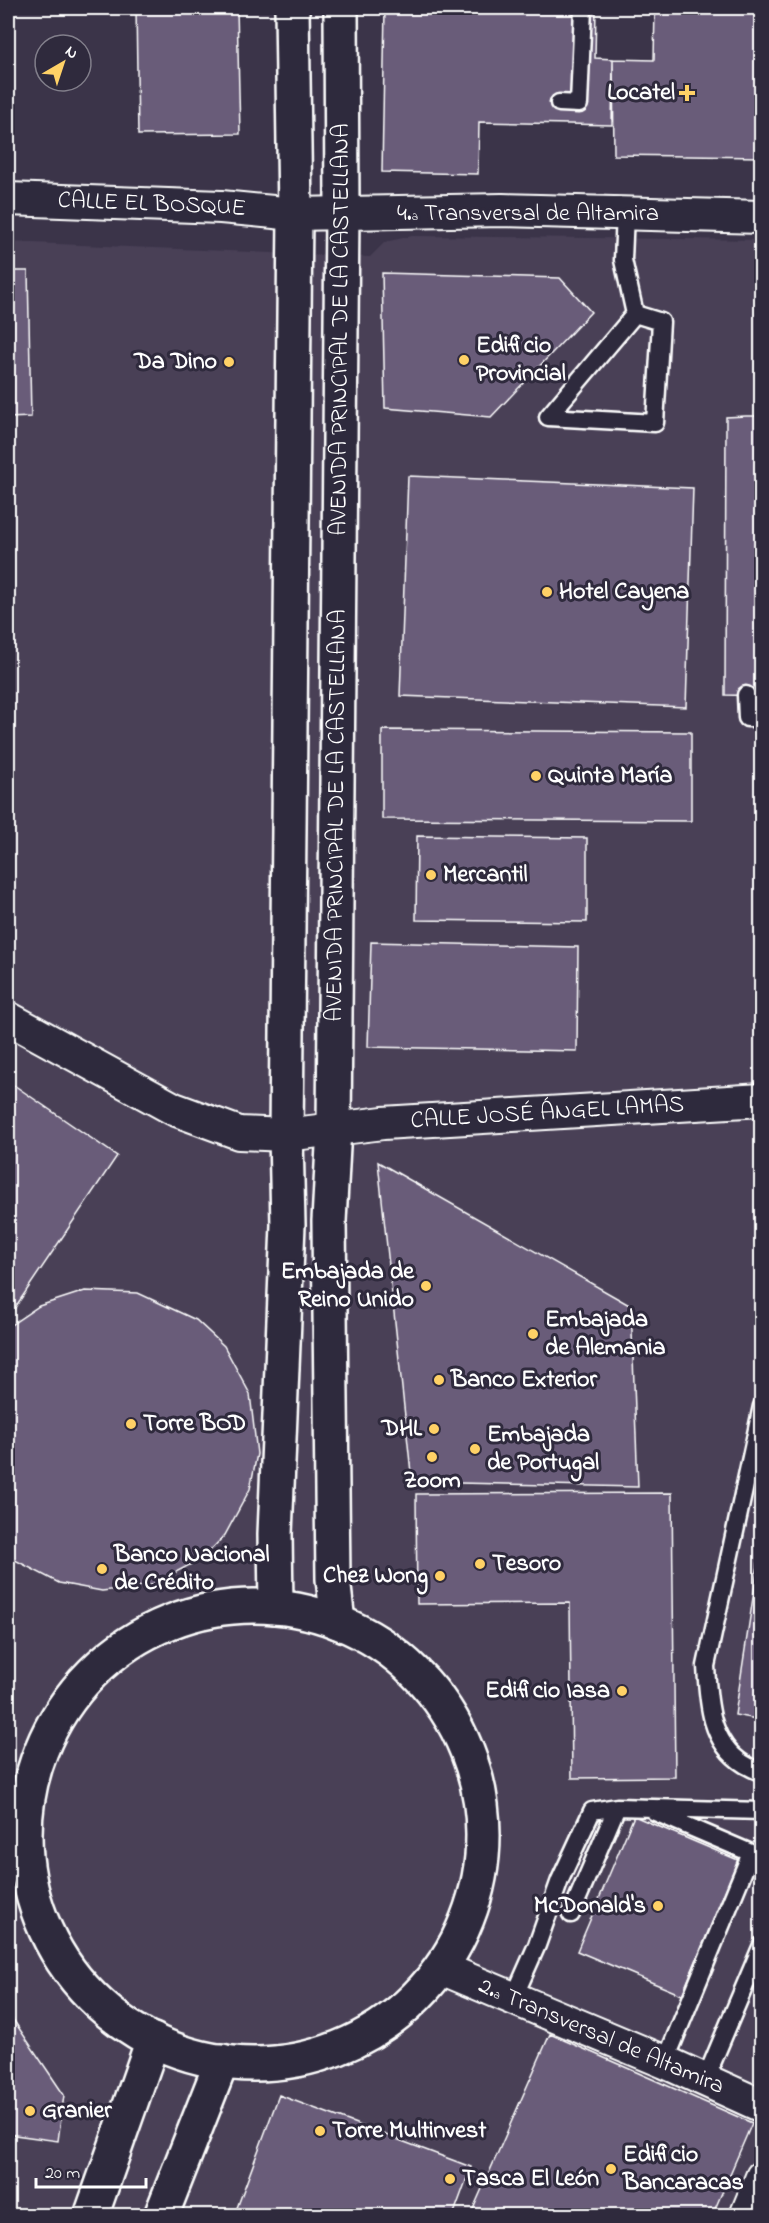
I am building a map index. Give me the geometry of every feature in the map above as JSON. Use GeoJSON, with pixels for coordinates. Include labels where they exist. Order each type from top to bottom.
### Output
{"type":"FeatureCollection","features":[{"type":"Feature","properties":{"kind":"street","name":"AVENIDA PRINCIPAL DE LA CASTELLANA"},"geometry":{"type":"LineString","coordinates":[[276,1607],[275,1534],[288,1225],[286,1135],[295,214],[292,8]]}},
{"type":"Feature","properties":{"kind":"street","name":"AVENIDA PRINCIPAL DE LA CASTELLANA"},"geometry":{"type":"LineString","coordinates":[[338,1622],[333,1580],[329,1221],[334,1128],[342,212],[341,8]]}},
{"type":"Feature","properties":{"kind":"street","name":"CALLE EL BOSQUE"},"geometry":{"type":"LineString","coordinates":[[8,199],[221,207],[295,214]]}},
{"type":"Feature","properties":{"kind":"street","name":"4.ª Transversal de Altamira"},"geometry":{"type":"LineString","coordinates":[[295,214],[502,210],[762,217]]}},
{"type":"Feature","properties":{"kind":"street","name":"CALLE JOSÉ ÁNGEL LAMAS"},"geometry":{"type":"LineString","coordinates":[[8,1018],[118,1081],[174,1109],[239,1133],[286,1135],[383,1123],[762,1100]]}},
{"type":"Feature","properties":{"kind":"street"},"geometry":{"type":"LineString","coordinates":[[276,1607],[338,1622],[369,1637],[398,1657],[423,1681],[444,1708],[461,1738],[473,1771],[481,1804],[483,1839],[480,1873],[472,1906],[463,1928],[441,1968],[418,1995],[391,2019],[361,2037],[328,2052],[293,2060],[257,2063],[222,2061],[187,2053],[153,2040],[123,2021],[95,1998],[71,1971],[51,1941],[18,1865],[25,1839],[27,1804],[34,1769],[46,1737],[63,1706],[85,1679],[111,1655],[140,1635],[172,1620],[205,1611],[228,1608],[276,1607]]}},
{"type":"Feature","properties":{"kind":"street","name":"2.ª Transversal de Altamira"},"geometry":{"type":"LineString","coordinates":[[441,1968],[665,2062],[762,2106]]}},
{"type":"Feature","properties":{"kind":"street"},"geometry":{"type":"LineString","coordinates":[[91,2216],[153,2040]]}},
{"type":"Feature","properties":{"kind":"street"},"geometry":{"type":"LineString","coordinates":[[161,2216],[222,2061]]}},
{"type":"Feature","properties":{"kind":"street"},"geometry":{"type":"LineString","coordinates":[[746,2216],[762,2177]]}},
{"type":"Feature","properties":{"kind":"lane"},"geometry":{"type":"LineString","coordinates":[[559,103],[579,104],[583,8]]}},
{"type":"Feature","properties":{"kind":"lane"},"geometry":{"type":"LineString","coordinates":[[625,213],[623,260],[635,314]]}},
{"type":"Feature","properties":{"kind":"lane"},"geometry":{"type":"LineString","coordinates":[[635,314],[661,322],[655,423],[548,417],[562,400],[635,314]]}},
{"type":"Feature","properties":{"kind":"lane"},"geometry":{"type":"LineString","coordinates":[[746,695],[747,718],[762,718]]}},
{"type":"Feature","properties":{"kind":"lane"},"geometry":{"type":"LineString","coordinates":[[762,1406],[706,1666],[709,1707],[720,1742],[735,1758],[762,1772]]}},
{"type":"Feature","properties":{"kind":"lane"},"geometry":{"type":"LineString","coordinates":[[571,1914],[616,1807]]}},
{"type":"Feature","properties":{"kind":"lane"},"geometry":{"type":"LineString","coordinates":[[513,1997],[537,1944],[560,1880],[592,1811],[616,1807],[762,1811]]}},
{"type":"Feature","properties":{"kind":"lane"},"geometry":{"type":"LineString","coordinates":[[646,1808],[750,1853],[665,2062]]}},
{"type":"Feature","properties":{"kind":"lane"},"geometry":{"type":"LineString","coordinates":[[705,2080],[762,1945]]}},
{"type":"Feature","properties":{"kind":"shaded area"},"geometry":{"type":"Polygon","coordinates":[[[412,236],[761,240],[761,2215],[8,2215],[8,242],[370,257],[385,242],[412,236]]]}},
{"type":"Feature","properties":{"kind":"building"},"geometry":{"type":"Polygon","coordinates":[[[136,8],[237,8],[240,134],[138,135],[136,8]]]}},
{"type":"Feature","properties":{"kind":"building","name":"Locatel"},"geometry":{"type":"Polygon","coordinates":[[[385,8],[596,8],[595,58],[613,59],[612,125],[479,122],[478,174],[382,172],[385,8]]]}},
{"type":"Feature","properties":{"kind":"building","name":"Locatel"},"geometry":{"type":"Polygon","coordinates":[[[655,8],[762,8],[762,157],[614,155],[613,59],[654,60],[655,8]]]}},
{"type":"Feature","properties":{"kind":"building"},"geometry":{"type":"Polygon","coordinates":[[[8,271],[28,271],[31,417],[8,418],[8,271]]]}},
{"type":"Feature","properties":{"kind":"building","name":"Edificio Provincial"},"geometry":{"type":"Polygon","coordinates":[[[382,273],[560,278],[591,312],[491,417],[385,408],[382,273]]]}},
{"type":"Feature","properties":{"kind":"building"},"geometry":{"type":"Polygon","coordinates":[[[762,416],[762,696],[725,695],[726,417],[762,416]]]}},
{"type":"Feature","properties":{"kind":"building","name":"Hotel Cayena"},"geometry":{"type":"Polygon","coordinates":[[[408,476],[693,488],[686,707],[400,696],[408,476]]]}},
{"type":"Feature","properties":{"kind":"building","name":"Quinta María"},"geometry":{"type":"Polygon","coordinates":[[[382,730],[691,732],[691,821],[382,819],[382,730]]]}},
{"type":"Feature","properties":{"kind":"building"},"geometry":{"type":"Polygon","coordinates":[[[417,836],[587,838],[587,922],[416,920],[417,836]]]}},
{"type":"Feature","properties":{"kind":"building"},"geometry":{"type":"Polygon","coordinates":[[[371,942],[578,947],[577,1051],[368,1047],[371,942]]]}},
{"type":"Feature","properties":{"kind":"building"},"geometry":{"type":"Polygon","coordinates":[[[8,1081],[117,1156],[8,1318],[8,1081]]]}},
{"type":"Feature","properties":{"kind":"building"},"geometry":{"type":"Polygon","coordinates":[[[378,1162],[631,1306],[638,1487],[412,1482],[378,1162]]]}},
{"type":"Feature","properties":{"kind":"building","name":"Torre BOD"},"geometry":{"type":"Polygon","coordinates":[[[85,1291],[138,1293],[196,1320],[224,1346],[250,1394],[257,1454],[250,1489],[225,1535],[203,1558],[151,1585],[102,1591],[59,1583],[13,1559],[8,1552],[8,1327],[39,1306],[85,1291]]]}},
{"type":"Feature","properties":{"kind":"building","name":"Edificio Iasa"},"geometry":{"type":"Polygon","coordinates":[[[672,1493],[675,1777],[572,1778],[570,1603],[417,1604],[416,1494],[672,1493]]]}},
{"type":"Feature","properties":{"kind":"building"},"geometry":{"type":"Polygon","coordinates":[[[762,1539],[762,1720],[735,1715],[762,1539]]]}},
{"type":"Feature","properties":{"kind":"building","name":"McDonald's"},"geometry":{"type":"Polygon","coordinates":[[[634,1816],[738,1860],[682,1995],[577,1951],[634,1816]]]}},
{"type":"Feature","properties":{"kind":"building"},"geometry":{"type":"Polygon","coordinates":[[[8,2012],[64,2095],[58,2141],[8,2134],[8,2012]]]}},
{"type":"Feature","properties":{"kind":"building","name":"Edificio Bancaracas"},"geometry":{"type":"Polygon","coordinates":[[[550,2034],[752,2123],[712,2216],[470,2216],[550,2034]]]}},
{"type":"Feature","properties":{"kind":"building","name":"Torre Multinvest"},"geometry":{"type":"Polygon","coordinates":[[[279,2095],[471,2167],[453,2216],[234,2216],[279,2095]]]}},
{"type":"Feature","properties":{"kind":"place","name":"Locatel"},"geometry":{"type":"Point","coordinates":[687,93]}},
{"type":"Feature","properties":{"kind":"place","name":"Edificio Provincial"},"geometry":{"type":"Point","coordinates":[464,360]}},
{"type":"Feature","properties":{"kind":"place","name":"Da Dino"},"geometry":{"type":"Point","coordinates":[229,362]}},
{"type":"Feature","properties":{"kind":"place","name":"Hotel Cayena"},"geometry":{"type":"Point","coordinates":[547,592]}},
{"type":"Feature","properties":{"kind":"place","name":"Quinta María"},"geometry":{"type":"Point","coordinates":[536,776]}},
{"type":"Feature","properties":{"kind":"place","name":"Mercantil"},"geometry":{"type":"Point","coordinates":[431,875]}},
{"type":"Feature","properties":{"kind":"place","name":"Embajada de Reino Unido"},"geometry":{"type":"Point","coordinates":[426,1286]}},
{"type":"Feature","properties":{"kind":"place","name":"Embajada de Alemania"},"geometry":{"type":"Point","coordinates":[533,1334]}},
{"type":"Feature","properties":{"kind":"place","name":"Banco Exterior"},"geometry":{"type":"Point","coordinates":[439,1380]}},
{"type":"Feature","properties":{"kind":"place","name":"Torre BOD"},"geometry":{"type":"Point","coordinates":[131,1424]}},
{"type":"Feature","properties":{"kind":"place","name":"DHL"},"geometry":{"type":"Point","coordinates":[434,1429]}},
{"type":"Feature","properties":{"kind":"place","name":"Embajada de Portugal"},"geometry":{"type":"Point","coordinates":[475,1449]}},
{"type":"Feature","properties":{"kind":"place","name":"Zoom"},"geometry":{"type":"Point","coordinates":[432,1457]}},
{"type":"Feature","properties":{"kind":"place","name":"Tesoro"},"geometry":{"type":"Point","coordinates":[480,1564]}},
{"type":"Feature","properties":{"kind":"place","name":"Banco Nacional de Crédito"},"geometry":{"type":"Point","coordinates":[102,1569]}},
{"type":"Feature","properties":{"kind":"place","name":"Chez Wong"},"geometry":{"type":"Point","coordinates":[440,1576]}},
{"type":"Feature","properties":{"kind":"place","name":"Edificio Iasa"},"geometry":{"type":"Point","coordinates":[622,1691]}},
{"type":"Feature","properties":{"kind":"place","name":"McDonald's"},"geometry":{"type":"Point","coordinates":[658,1906]}},
{"type":"Feature","properties":{"kind":"place","name":"Granier"},"geometry":{"type":"Point","coordinates":[30,2111]}},
{"type":"Feature","properties":{"kind":"place","name":"Torre Multinvest"},"geometry":{"type":"Point","coordinates":[320,2131]}},
{"type":"Feature","properties":{"kind":"place","name":"Edificio Bancaracas"},"geometry":{"type":"Point","coordinates":[611,2169]}},
{"type":"Feature","properties":{"kind":"place","name":"Tasca El León"},"geometry":{"type":"Point","coordinates":[450,2179]}}]}
